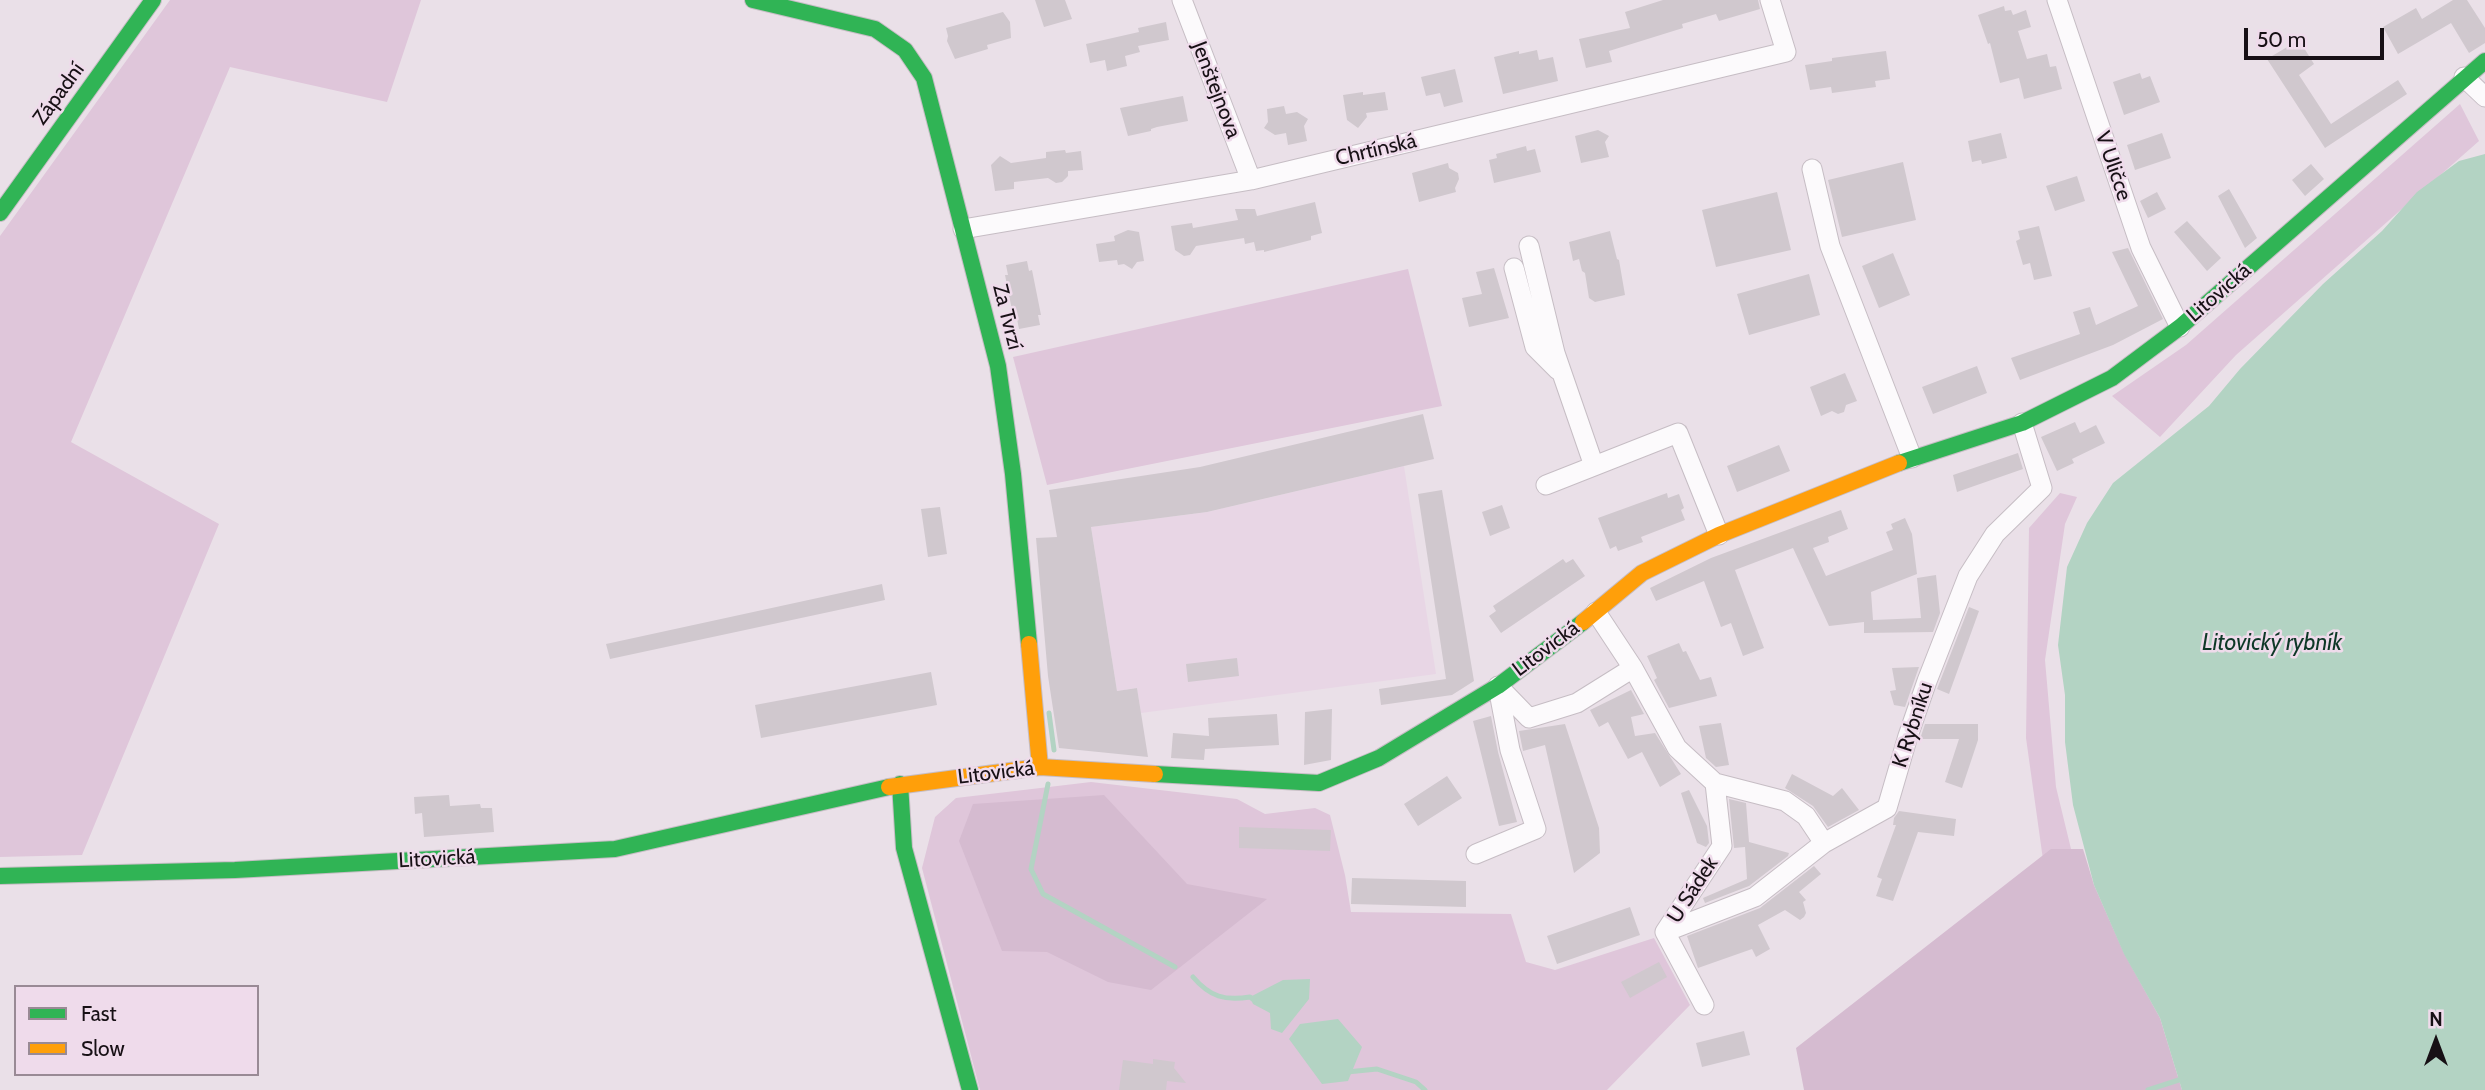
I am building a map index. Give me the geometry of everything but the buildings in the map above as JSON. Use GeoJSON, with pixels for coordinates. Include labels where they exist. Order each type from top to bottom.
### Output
{"type":"FeatureCollection","features":[{"type":"Feature","properties":{"kind":"street","name":"Západní"},"geometry":{"type":"LineString","coordinates":[[0,213],[153,0]]}},
{"type":"Feature","properties":{"kind":"street","name":"Za Tvrzí"},"geometry":{"type":"LineString","coordinates":[[753,0],[874,29],[905,50],[924,78],[998,366],[1013,474],[1041,767]]}},
{"type":"Feature","properties":{"kind":"street","name":"Jenštejnova"},"geometry":{"type":"LineString","coordinates":[[1182,0],[1251,180]]}},
{"type":"Feature","properties":{"kind":"street","name":"Chrtínská"},"geometry":{"type":"LineString","coordinates":[[963,229],[1251,180],[1786,52],[1770,0]]}},
{"type":"Feature","properties":{"kind":"street","name":"V Uličce"},"geometry":{"type":"LineString","coordinates":[[2057,0],[2141,248],[2180,327]]}},
{"type":"Feature","properties":{"kind":"street","name":"Litovická"},"geometry":{"type":"LineString","coordinates":[[0,877],[236,870],[615,849],[900,784],[1041,767],[1319,783],[1379,758],[1498,686],[1596,612],[1642,573],[1719,535],[1912,458],[2022,423],[2112,378],[2180,327],[2485,61]]}},
{"type":"Feature","properties":{"kind":"street"},"geometry":{"type":"LineString","coordinates":[[2464,77],[2485,97]]}},
{"type":"Feature","properties":{"kind":"street"},"geometry":{"type":"LineString","coordinates":[[1811,169],[1830,246],[1912,458]]}},
{"type":"Feature","properties":{"kind":"street"},"geometry":{"type":"LineString","coordinates":[[1529,246],[1562,373],[1594,466]]}},
{"type":"Feature","properties":{"kind":"street"},"geometry":{"type":"LineString","coordinates":[[1514,268],[1535,346],[1562,373]]}},
{"type":"Feature","properties":{"kind":"street","name":"K Rybníku"},"geometry":{"type":"LineString","coordinates":[[1665,932],[1755,897],[1824,844],[1887,808],[1919,703],[1968,576],[1994,534],[2042,488],[2022,423]]}},
{"type":"Feature","properties":{"kind":"street"},"geometry":{"type":"LineString","coordinates":[[1546,485],[1678,433],[1719,535]]}},
{"type":"Feature","properties":{"kind":"street"},"geometry":{"type":"LineString","coordinates":[[1596,612],[1633,668],[1677,748],[1715,783],[1785,801],[1806,816],[1824,844]]}},
{"type":"Feature","properties":{"kind":"street"},"geometry":{"type":"LineString","coordinates":[[1498,686],[1529,718],[1577,703],[1633,668]]}},
{"type":"Feature","properties":{"kind":"street"},"geometry":{"type":"LineString","coordinates":[[1476,854],[1536,829],[1510,750],[1498,686]]}},
{"type":"Feature","properties":{"kind":"street","name":"U Sádek"},"geometry":{"type":"LineString","coordinates":[[1704,1005],[1665,932],[1722,846],[1715,783]]}},
{"type":"Feature","properties":{"kind":"street"},"geometry":{"type":"LineString","coordinates":[[900,784],[904,848],[970,1090]]}},
{"type":"Feature","properties":{"kind":"shaded area"},"geometry":{"type":"Polygon","coordinates":[[[170,0],[421,0],[387,102],[230,67],[71,442],[219,524],[82,855],[0,857],[0,236],[170,0]]]}},
{"type":"Feature","properties":{"kind":"shaded area"},"geometry":{"type":"Polygon","coordinates":[[[2460,104],[2479,141],[2236,355],[2160,437],[2112,396],[2186,345],[2460,104]]]}},
{"type":"Feature","properties":{"kind":"shaded area"},"geometry":{"type":"Polygon","coordinates":[[[1408,269],[1442,406],[1047,485],[1013,357],[1408,269]]]}},
{"type":"Feature","properties":{"kind":"shaded area"},"geometry":{"type":"Polygon","coordinates":[[[1404,466],[1436,674],[1141,713],[1137,688],[1117,691],[1091,527],[1207,512],[1404,466]]]}},
{"type":"Feature","properties":{"kind":"shaded area"},"geometry":{"type":"Polygon","coordinates":[[[2060,493],[2077,497],[2065,524],[2045,660],[2056,787],[2079,882],[2053,931],[2026,738],[2029,528],[2060,493]]]}},
{"type":"Feature","properties":{"kind":"shaded area"},"geometry":{"type":"Polygon","coordinates":[[[1091,782],[1237,799],[1265,814],[1315,808],[1330,815],[1351,912],[1511,914],[1526,962],[1555,970],[1654,938],[1690,1005],[1607,1090],[980,1090],[922,868],[935,817],[956,798],[1091,782]]]}},
{"type":"Feature","properties":{"kind":"shaded area"},"geometry":{"type":"Polygon","coordinates":[[[1104,795],[1187,884],[1267,899],[1151,990],[1108,982],[1047,952],[1002,951],[959,841],[973,804],[1104,795]]]}},
{"type":"Feature","properties":{"kind":"shaded area"},"geometry":{"type":"Polygon","coordinates":[[[2051,849],[2083,849],[2094,885],[2124,953],[2160,1018],[2182,1090],[1804,1090],[1796,1048],[2051,849]]]}},
{"type":"Feature","properties":{"kind":"water","name":"Litovický rybník"},"geometry":{"type":"Polygon","coordinates":[[[2485,154],[2485,1090],[2182,1090],[2160,1018],[2124,954],[2094,885],[2073,805],[2065,742],[2065,695],[2058,645],[2067,567],[2087,523],[2113,483],[2209,406],[2240,369],[2323,284],[2382,231],[2417,192],[2459,161],[2485,154]]]}},
{"type":"Feature","properties":{"kind":"water"},"geometry":{"type":"Polygon","coordinates":[[[1310,979],[1309,999],[1282,1033],[1271,1029],[1270,1013],[1253,1004],[1250,997],[1283,980],[1310,979]]]}},
{"type":"Feature","properties":{"kind":"water"},"geometry":{"type":"Polygon","coordinates":[[[1338,1019],[1362,1047],[1348,1081],[1322,1084],[1289,1039],[1300,1024],[1338,1019]]]}},
{"type":"Feature","properties":{"kind":"waterway"},"geometry":{"type":"LineString","coordinates":[[1049,713],[1054,750]]}},
{"type":"Feature","properties":{"kind":"waterway"},"geometry":{"type":"LineString","coordinates":[[1048,784],[1031,869],[1043,894],[1175,967]]}},
{"type":"Feature","properties":{"kind":"waterway"},"geometry":{"type":"LineString","coordinates":[[1193,977],[1218,996],[1250,997],[1254,1000]]}},
{"type":"Feature","properties":{"kind":"waterway"},"geometry":{"type":"LineString","coordinates":[[1347,1072],[1377,1069],[1416,1082],[1425,1090]]}},
{"type":"Feature","properties":{"kind":"waterway"},"geometry":{"type":"LineString","coordinates":[[2148,1090],[2185,1078]]}},
{"type":"Feature","properties":{"kind":"traffic: fast"},"geometry":{"type":"LineString","coordinates":[[0,213],[153,0]]}},
{"type":"Feature","properties":{"kind":"traffic: fast"},"geometry":{"type":"LineString","coordinates":[[753,0],[875,29],[905,50],[924,78],[998,366],[1013,474],[1029,644]]}},
{"type":"Feature","properties":{"kind":"traffic: fast"},"geometry":{"type":"LineString","coordinates":[[1899,463],[2022,423],[2112,378],[2180,327],[2485,61]]}},
{"type":"Feature","properties":{"kind":"traffic: fast"},"geometry":{"type":"LineString","coordinates":[[1155,774],[1319,783],[1379,758],[1498,686],[1583,622]]}},
{"type":"Feature","properties":{"kind":"traffic: fast"},"geometry":{"type":"LineString","coordinates":[[900,784],[904,848],[970,1090]]}},
{"type":"Feature","properties":{"kind":"traffic: fast"},"geometry":{"type":"LineString","coordinates":[[0,876],[235,870],[615,849],[889,787]]}},
{"type":"Feature","properties":{"kind":"traffic: slow"},"geometry":{"type":"LineString","coordinates":[[1583,622],[1642,573],[1719,535],[1899,463]]}},
{"type":"Feature","properties":{"kind":"traffic: slow"},"geometry":{"type":"LineString","coordinates":[[1029,644],[1040,767]]}},
{"type":"Feature","properties":{"kind":"traffic: slow"},"geometry":{"type":"LineString","coordinates":[[889,787],[1040,767],[1155,774]]}}]}
